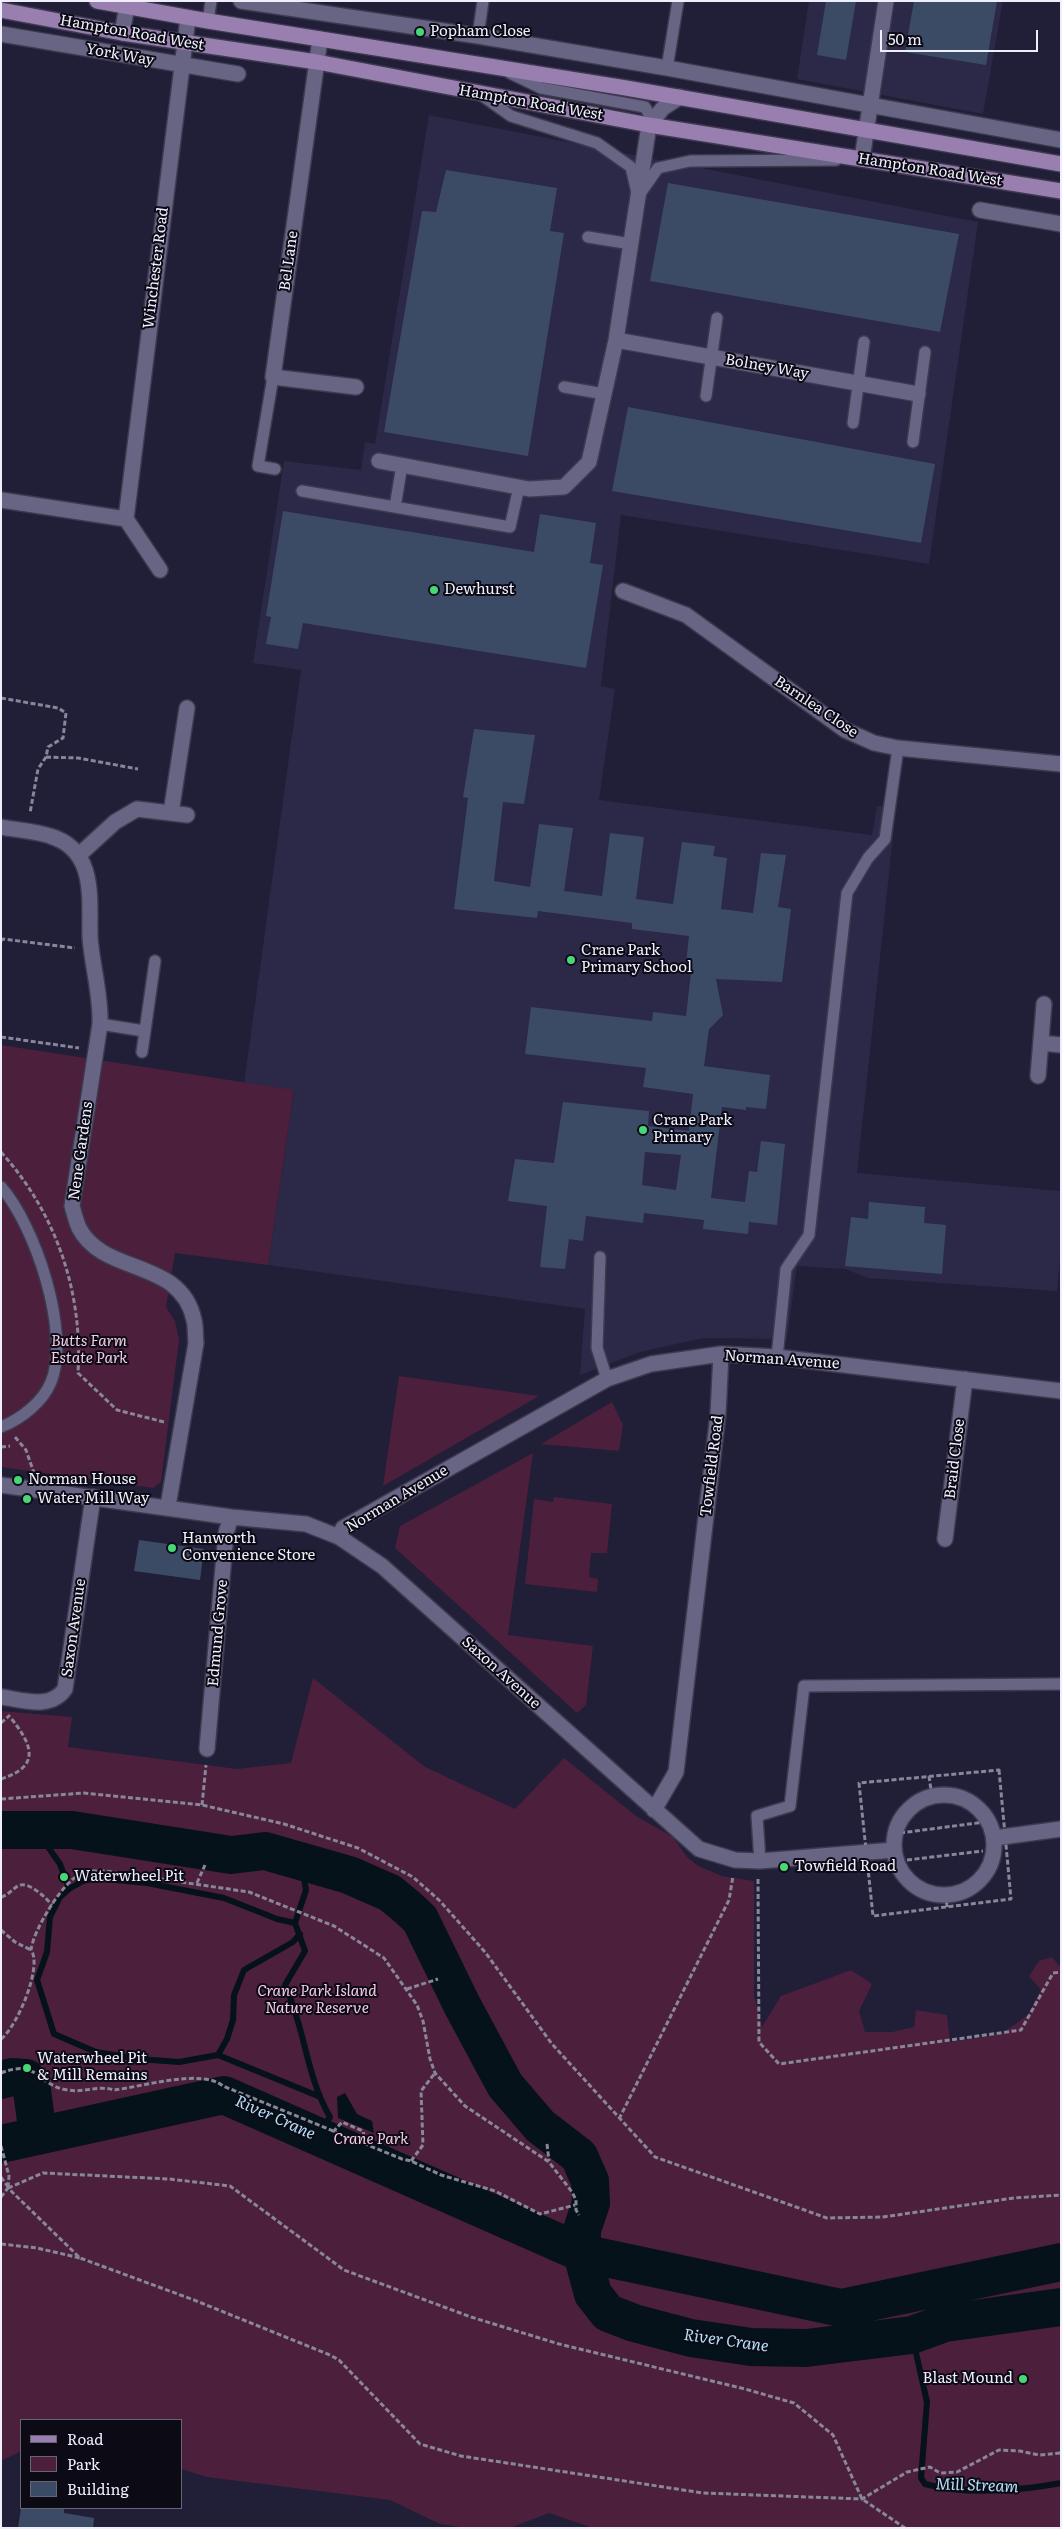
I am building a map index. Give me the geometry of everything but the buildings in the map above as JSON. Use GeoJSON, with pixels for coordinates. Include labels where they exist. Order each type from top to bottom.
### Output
{"type":"FeatureCollection","features":[{"type":"Feature","properties":{"kind":"main road","name":"Hampton Road West"},"geometry":{"type":"LineString","coordinates":[[97,1],[128,3],[188,18],[680,97],[1061,164]]}},
{"type":"Feature","properties":{"kind":"main road","name":"Hampton Road West"},"geometry":{"type":"LineString","coordinates":[[1,10],[122,33],[316,62],[649,125],[1061,191]]}},
{"type":"Feature","properties":{"kind":"street"},"geometry":{"type":"LineString","coordinates":[[241,1],[478,36],[667,68],[1061,140]]}},
{"type":"Feature","properties":{"kind":"street"},"geometry":{"type":"LineString","coordinates":[[862,159],[886,1]]}},
{"type":"Feature","properties":{"kind":"street"},"geometry":{"type":"LineString","coordinates":[[122,33],[128,3]]}},
{"type":"Feature","properties":{"kind":"street","name":"Winchester Road"},"geometry":{"type":"LineString","coordinates":[[126,519],[188,18]]}},
{"type":"Feature","properties":{"kind":"street","name":"York Way"},"geometry":{"type":"LineString","coordinates":[[1,34],[181,66],[238,74]]}},
{"type":"Feature","properties":{"kind":"street","name":"Bel Lane"},"geometry":{"type":"LineString","coordinates":[[273,377],[320,39]]}},
{"type":"Feature","properties":{"kind":"street"},"geometry":{"type":"LineString","coordinates":[[379,461],[529,489],[564,487],[589,462],[616,340],[649,125],[663,108],[680,97]]}},
{"type":"Feature","properties":{"kind":"street","name":"Hampton Road West"},"geometry":{"type":"LineString","coordinates":[[980,210],[1061,224]]}},
{"type":"Feature","properties":{"kind":"street","name":"Bolney Way"},"geometry":{"type":"LineString","coordinates":[[616,340],[918,394]]}},
{"type":"Feature","properties":{"kind":"street"},"geometry":{"type":"LineString","coordinates":[[273,377],[356,387]]}},
{"type":"Feature","properties":{"kind":"street"},"geometry":{"type":"LineString","coordinates":[[1,500],[126,519],[160,570]]}},
{"type":"Feature","properties":{"kind":"street","name":"Barnlea Close"},"geometry":{"type":"LineString","coordinates":[[623,591],[686,615],[845,730],[874,743],[898,748],[1061,764]]}},
{"type":"Feature","properties":{"kind":"street"},"geometry":{"type":"LineString","coordinates":[[171,813],[187,708]]}},
{"type":"Feature","properties":{"kind":"street"},"geometry":{"type":"LineString","coordinates":[[1,827],[51,836],[67,844],[79,855],[115,822],[137,809],[187,815]]}},
{"type":"Feature","properties":{"kind":"street","name":"Nene Gardens"},"geometry":{"type":"LineString","coordinates":[[79,855],[88,873],[91,897],[90,938],[101,1007],[72,1206],[79,1228],[95,1247],[115,1259],[167,1279],[185,1296],[194,1320],[196,1343],[168,1506]]}},
{"type":"Feature","properties":{"kind":"street"},"geometry":{"type":"LineString","coordinates":[[1038,1076],[1044,1004]]}},
{"type":"Feature","properties":{"kind":"street"},"geometry":{"type":"LineString","coordinates":[[1041,1043],[1061,1045]]}},
{"type":"Feature","properties":{"kind":"street","name":"Norman Avenue"},"geometry":{"type":"LineString","coordinates":[[339,1537],[343,1528],[607,1379],[651,1364],[721,1354],[777,1357],[1061,1390]]}},
{"type":"Feature","properties":{"kind":"street","name":"Towfield Road"},"geometry":{"type":"LineString","coordinates":[[654,1810],[676,1772],[718,1414],[721,1354]]}},
{"type":"Feature","properties":{"kind":"street","name":"Braid Close"},"geometry":{"type":"LineString","coordinates":[[945,1539],[965,1379]]}},
{"type":"Feature","properties":{"kind":"street","name":"Saxon Avenue"},"geometry":{"type":"LineString","coordinates":[[1,1485],[231,1516],[306,1524],[339,1537],[382,1566],[699,1849],[735,1860],[760,1861],[866,1852],[896,1856]]}},
{"type":"Feature","properties":{"kind":"street","name":"Saxon Avenue"},"geometry":{"type":"LineString","coordinates":[[1,1697],[48,1702],[58,1698],[65,1689],[94,1497]]}},
{"type":"Feature","properties":{"kind":"street","name":"Edmund Grove"},"geometry":{"type":"LineString","coordinates":[[207,1750],[226,1533],[231,1516]]}},
{"type":"Feature","properties":{"kind":"street"},"geometry":{"type":"LineString","coordinates":[[947,1795],[963,1799],[978,1808],[998,1841],[988,1869],[979,1882],[946,1901],[920,1889],[907,1879],[896,1856],[896,1833],[903,1817],[915,1805],[932,1797],[947,1795]]}},
{"type":"Feature","properties":{"kind":"street"},"geometry":{"type":"LineString","coordinates":[[998,1841],[1061,1830]]}},
{"type":"Feature","properties":{"kind":"lane"},"geometry":{"type":"LineString","coordinates":[[208,21],[211,1]]}},
{"type":"Feature","properties":{"kind":"lane"},"geometry":{"type":"LineString","coordinates":[[478,36],[483,1]]}},
{"type":"Feature","properties":{"kind":"lane"},"geometry":{"type":"LineString","coordinates":[[667,68],[678,1]]}},
{"type":"Feature","properties":{"kind":"lane"},"geometry":{"type":"LineString","coordinates":[[497,67],[541,88],[645,107],[649,114],[649,125]]}},
{"type":"Feature","properties":{"kind":"lane"},"geometry":{"type":"LineString","coordinates":[[478,93],[511,116],[597,143],[631,167],[638,197]]}},
{"type":"Feature","properties":{"kind":"lane"},"geometry":{"type":"LineString","coordinates":[[638,197],[658,168],[690,161],[862,159]]}},
{"type":"Feature","properties":{"kind":"lane"},"geometry":{"type":"LineString","coordinates":[[588,237],[631,244]]}},
{"type":"Feature","properties":{"kind":"lane"},"geometry":{"type":"LineString","coordinates":[[706,396],[717,318]]}},
{"type":"Feature","properties":{"kind":"lane"},"geometry":{"type":"LineString","coordinates":[[853,423],[864,342]]}},
{"type":"Feature","properties":{"kind":"lane"},"geometry":{"type":"LineString","coordinates":[[912,442],[925,352]]}},
{"type":"Feature","properties":{"kind":"lane"},"geometry":{"type":"LineString","coordinates":[[273,377],[258,466],[275,468]]}},
{"type":"Feature","properties":{"kind":"lane"},"geometry":{"type":"LineString","coordinates":[[564,387],[604,394]]}},
{"type":"Feature","properties":{"kind":"lane"},"geometry":{"type":"LineString","coordinates":[[395,507],[402,465]]}},
{"type":"Feature","properties":{"kind":"lane"},"geometry":{"type":"LineString","coordinates":[[302,491],[510,526],[519,487]]}},
{"type":"Feature","properties":{"kind":"lane"},"geometry":{"type":"LineString","coordinates":[[777,1357],[786,1270],[809,1235],[847,893],[868,858],[885,839],[898,748]]}},
{"type":"Feature","properties":{"kind":"lane"},"geometry":{"type":"LineString","coordinates":[[142,1052],[155,961]]}},
{"type":"Feature","properties":{"kind":"lane"},"geometry":{"type":"LineString","coordinates":[[100,1024],[144,1031]]}},
{"type":"Feature","properties":{"kind":"lane"},"geometry":{"type":"LineString","coordinates":[[1,1187],[8,1196],[29,1235],[45,1274],[55,1314],[58,1344],[52,1382],[33,1406],[18,1418],[3,1426]]}},
{"type":"Feature","properties":{"kind":"lane"},"geometry":{"type":"LineString","coordinates":[[600,1257],[598,1348],[607,1379]]}},
{"type":"Feature","properties":{"kind":"lane"},"geometry":{"type":"LineString","coordinates":[[760,1861],[757,1816],[790,1806],[804,1686],[1061,1684]]}},
{"type":"Feature","properties":{"kind":"path"},"geometry":{"type":"LineString","coordinates":[[1,698],[58,708],[66,713],[63,738],[48,747],[46,757],[38,769],[26,832]]}},
{"type":"Feature","properties":{"kind":"path"},"geometry":{"type":"LineString","coordinates":[[46,757],[78,758],[138,769]]}},
{"type":"Feature","properties":{"kind":"path"},"geometry":{"type":"LineString","coordinates":[[1,941],[3,939],[76,948]]}},
{"type":"Feature","properties":{"kind":"path"},"geometry":{"type":"LineString","coordinates":[[1,1037],[87,1049]]}},
{"type":"Feature","properties":{"kind":"path"},"geometry":{"type":"LineString","coordinates":[[1,1152],[19,1172],[41,1206],[60,1246],[68,1270],[77,1318],[78,1373],[117,1410],[145,1419],[172,1423]]}},
{"type":"Feature","properties":{"kind":"path"},"geometry":{"type":"LineString","coordinates":[[3,1426],[26,1450],[36,1477]]}},
{"type":"Feature","properties":{"kind":"path"},"geometry":{"type":"LineString","coordinates":[[1,1447],[10,1446]]}},
{"type":"Feature","properties":{"kind":"path"},"geometry":{"type":"LineString","coordinates":[[1,1723],[10,1716],[24,1735],[30,1758],[25,1768],[1,1779]]}},
{"type":"Feature","properties":{"kind":"path"},"geometry":{"type":"LineString","coordinates":[[202,1805],[207,1750]]}},
{"type":"Feature","properties":{"kind":"path"},"geometry":{"type":"LineString","coordinates":[[999,1770],[998,1841],[1011,1898],[946,1901],[873,1916],[859,1783],[929,1776],[999,1770]]}},
{"type":"Feature","properties":{"kind":"path"},"geometry":{"type":"LineString","coordinates":[[929,1776],[932,1797]]}},
{"type":"Feature","properties":{"kind":"path"},"geometry":{"type":"LineString","coordinates":[[1,1799],[84,1793],[202,1805],[284,1824],[358,1848],[414,1877],[440,1901],[485,1952],[552,2044],[655,2157],[827,2218],[883,2217],[1014,2198],[1061,2195]]}},
{"type":"Feature","properties":{"kind":"path"},"geometry":{"type":"LineString","coordinates":[[896,1833],[988,1822]]}},
{"type":"Feature","properties":{"kind":"path"},"geometry":{"type":"LineString","coordinates":[[896,1856],[998,1841]]}},
{"type":"Feature","properties":{"kind":"path"},"geometry":{"type":"LineString","coordinates":[[620,2119],[729,1900],[735,1860]]}},
{"type":"Feature","properties":{"kind":"path"},"geometry":{"type":"LineString","coordinates":[[760,1861],[759,2042],[779,2064],[1021,2030],[1053,1973],[1061,1972]]}},
{"type":"Feature","properties":{"kind":"path"},"geometry":{"type":"LineString","coordinates":[[197,1883],[205,1865]]}},
{"type":"Feature","properties":{"kind":"path"},"geometry":{"type":"LineString","coordinates":[[31,1950],[36,1931],[62,1890],[78,1875],[88,1871],[106,1871],[249,1892],[334,1926],[384,1958],[407,1989],[423,2021],[435,2073],[465,2106],[549,2162],[572,2192],[579,2215]]}},
{"type":"Feature","properties":{"kind":"path"},"geometry":{"type":"LineString","coordinates":[[1,1897],[7,1895],[19,1885],[25,1885],[43,1896],[52,1906]]}},
{"type":"Feature","properties":{"kind":"path"},"geometry":{"type":"LineString","coordinates":[[1,1930],[15,1942],[31,1950],[35,1955],[35,1964],[25,2005],[13,2027],[1,2039]]}},
{"type":"Feature","properties":{"kind":"path"},"geometry":{"type":"LineString","coordinates":[[407,1989],[438,1979]]}},
{"type":"Feature","properties":{"kind":"path"},"geometry":{"type":"LineString","coordinates":[[1,2073],[15,2067],[26,2068],[53,2085],[69,2090],[104,2087],[114,2090],[190,2077],[203,2080],[217,2080],[223,2086],[333,2132],[402,2159],[411,2160],[442,2175],[495,2191],[540,2214],[575,2206]]}},
{"type":"Feature","properties":{"kind":"path"},"geometry":{"type":"LineString","coordinates":[[411,2160],[419,2153],[423,2145],[421,2091],[435,2073]]}},
{"type":"Feature","properties":{"kind":"path"},"geometry":{"type":"LineString","coordinates":[[333,2132],[342,2122],[363,2131],[366,2144]]}},
{"type":"Feature","properties":{"kind":"path"},"geometry":{"type":"LineString","coordinates":[[547,2144],[549,2162]]}},
{"type":"Feature","properties":{"kind":"path"},"geometry":{"type":"LineString","coordinates":[[1,2147],[9,2176],[8,2188]]}},
{"type":"Feature","properties":{"kind":"path"},"geometry":{"type":"LineString","coordinates":[[1,2197],[8,2188],[43,2173],[168,2179],[230,2186],[344,2270],[471,2317],[559,2344],[745,2388],[794,2403],[833,2435],[862,2499],[905,2528]]}},
{"type":"Feature","properties":{"kind":"path"},"geometry":{"type":"LineString","coordinates":[[1,2177],[8,2188],[80,2258]]}},
{"type":"Feature","properties":{"kind":"path"},"geometry":{"type":"LineString","coordinates":[[1,2244],[37,2248],[80,2258],[194,2300],[335,2358],[420,2444],[461,2456],[703,2493],[862,2499],[907,2472],[930,2467],[940,2473],[957,2472],[998,2450],[1020,2451],[1040,2455],[1061,2453]]}},
{"type":"Feature","properties":{"kind":"shaded area"},"geometry":{"type":"Polygon","coordinates":[[[809,1],[1003,1],[983,114],[797,79],[809,1]]]}},
{"type":"Feature","properties":{"kind":"shaded area"},"geometry":{"type":"Polygon","coordinates":[[[429,115],[978,222],[929,564],[621,515],[601,686],[615,689],[599,800],[872,835],[877,806],[896,808],[857,1173],[1061,1191],[1061,1248],[1057,1291],[868,1278],[845,1269],[797,1266],[787,1339],[703,1338],[640,1352],[580,1375],[585,1309],[268,1265],[294,1091],[244,1084],[301,670],[253,663],[284,461],[361,470],[365,442],[375,444],[429,115]]]}},
{"type":"Feature","properties":{"kind":"shaded area"},"geometry":{"type":"Polygon","coordinates":[[[345,2093],[357,2114],[372,2121],[374,2133],[338,2118],[337,2097],[345,2093]]]}},
{"type":"Feature","properties":{"kind":"green space","name":"Butts Farm Estate Park"},"geometry":{"type":"Polygon","coordinates":[[[1,1045],[294,1090],[268,1265],[175,1253],[166,1307],[175,1321],[179,1340],[161,1482],[153,1488],[1,1467],[1,1045]]]}},
{"type":"Feature","properties":{"kind":"green space"},"geometry":{"type":"Polygon","coordinates":[[[399,1376],[539,1396],[383,1486],[399,1376]]]}},
{"type":"Feature","properties":{"kind":"green space"},"geometry":{"type":"Polygon","coordinates":[[[612,1402],[623,1425],[619,1451],[541,1444],[612,1402]]]}},
{"type":"Feature","properties":{"kind":"green space"},"geometry":{"type":"Polygon","coordinates":[[[533,1453],[508,1635],[593,1646],[586,1705],[577,1713],[395,1548],[400,1526],[533,1453]]]}},
{"type":"Feature","properties":{"kind":"green space"},"geometry":{"type":"Polygon","coordinates":[[[554,1497],[612,1504],[607,1553],[591,1553],[589,1577],[598,1579],[597,1592],[525,1584],[534,1499],[553,1502],[554,1497]]]}},
{"type":"Feature","properties":{"kind":"green space","name":"Crane Park"},"geometry":{"type":"Polygon","coordinates":[[[313,1678],[425,1767],[515,1809],[564,1758],[636,1816],[673,1837],[687,1857],[698,1866],[722,1876],[754,1881],[754,1996],[762,2027],[781,1996],[851,1970],[872,1984],[859,2011],[865,2032],[892,2032],[914,2027],[916,2010],[947,2015],[950,2042],[1001,2034],[1028,2015],[1041,1990],[1029,1976],[1039,1961],[1052,1957],[1061,1968],[1061,2528],[593,2528],[549,2513],[510,2528],[468,2528],[440,2524],[390,2500],[207,2477],[182,2469],[182,2419],[20,2419],[20,2452],[1,2461],[1,1711],[72,1717],[68,1747],[237,1769],[291,1763],[313,1678]]]}},
{"type":"Feature","properties":{"kind":"waterway"},"geometry":{"type":"LineString","coordinates":[[1,1830],[72,1830],[231,1855],[265,1851],[349,1875],[390,1893],[420,1919],[462,2005],[505,2085],[540,2126],[579,2156],[590,2181],[591,2203],[582,2230],[582,2253],[593,2294],[608,2313],[634,2323],[691,2338],[751,2347],[806,2348],[912,2335],[945,2323],[1061,2307]]}},
{"type":"Feature","properties":{"kind":"waterway"},"geometry":{"type":"LineString","coordinates":[[36,1830],[60,1864],[69,1889],[60,1897],[50,1917],[47,1952],[37,1980],[54,2034],[96,2052],[139,2059],[179,2062],[218,2055],[318,2096]]}},
{"type":"Feature","properties":{"kind":"waterway"},"geometry":{"type":"LineString","coordinates":[[301,1861],[306,1890],[295,1923],[305,1951],[285,1985],[292,2001],[310,2069],[330,2117],[324,2126]]}},
{"type":"Feature","properties":{"kind":"waterway"},"geometry":{"type":"LineString","coordinates":[[69,1889],[83,1881],[96,1878],[147,1883],[224,1898],[277,1919],[295,1923]]}},
{"type":"Feature","properties":{"kind":"waterway"},"geometry":{"type":"LineString","coordinates":[[218,2055],[227,2039],[233,2020],[234,1995],[244,1970],[293,1942],[300,1934]]}},
{"type":"Feature","properties":{"kind":"waterway","name":"River Crane"},"geometry":{"type":"LineString","coordinates":[[1,2080],[12,2077],[26,2078],[32,2090],[38,2136]]}},
{"type":"Feature","properties":{"kind":"waterway","name":"River Crane"},"geometry":{"type":"LineString","coordinates":[[1,2144],[224,2095],[582,2253],[841,2308],[1061,2262]]}},
{"type":"Feature","properties":{"kind":"waterway","name":"Mill Stream"},"geometry":{"type":"LineString","coordinates":[[912,2335],[927,2402],[921,2478],[925,2484],[957,2490],[992,2491],[1061,2483]]}},
{"type":"Feature","properties":{"kind":"place","name":"Popham Close"},"geometry":{"type":"Point","coordinates":[420,32]}},
{"type":"Feature","properties":{"kind":"place","name":"Dewhurst"},"geometry":{"type":"Point","coordinates":[434,590]}},
{"type":"Feature","properties":{"kind":"place","name":"Crane Park Primary School"},"geometry":{"type":"Point","coordinates":[571,960]}},
{"type":"Feature","properties":{"kind":"place","name":"Crane Park Primary"},"geometry":{"type":"Point","coordinates":[643,1130]}},
{"type":"Feature","properties":{"kind":"place","name":"Norman House"},"geometry":{"type":"Point","coordinates":[18,1480]}},
{"type":"Feature","properties":{"kind":"place","name":"Water Mill Way"},"geometry":{"type":"Point","coordinates":[27,1499]}},
{"type":"Feature","properties":{"kind":"place","name":"Hanworth Convenience Store"},"geometry":{"type":"Point","coordinates":[172,1548]}},
{"type":"Feature","properties":{"kind":"place","name":"Towfield Road"},"geometry":{"type":"Point","coordinates":[784,1867]}},
{"type":"Feature","properties":{"kind":"place","name":"Waterwheel Pit"},"geometry":{"type":"Point","coordinates":[64,1877]}},
{"type":"Feature","properties":{"kind":"place","name":"Waterwheel Pit & Mill Remains"},"geometry":{"type":"Point","coordinates":[27,2068]}},
{"type":"Feature","properties":{"kind":"place","name":"Blast Mound"},"geometry":{"type":"Point","coordinates":[1023,2379]}},
{"type":"Feature","properties":{"kind":"park label","name":"Crane Park Island Nature Reserve"},"geometry":{"type":"Point","coordinates":[317,2000]}}]}
